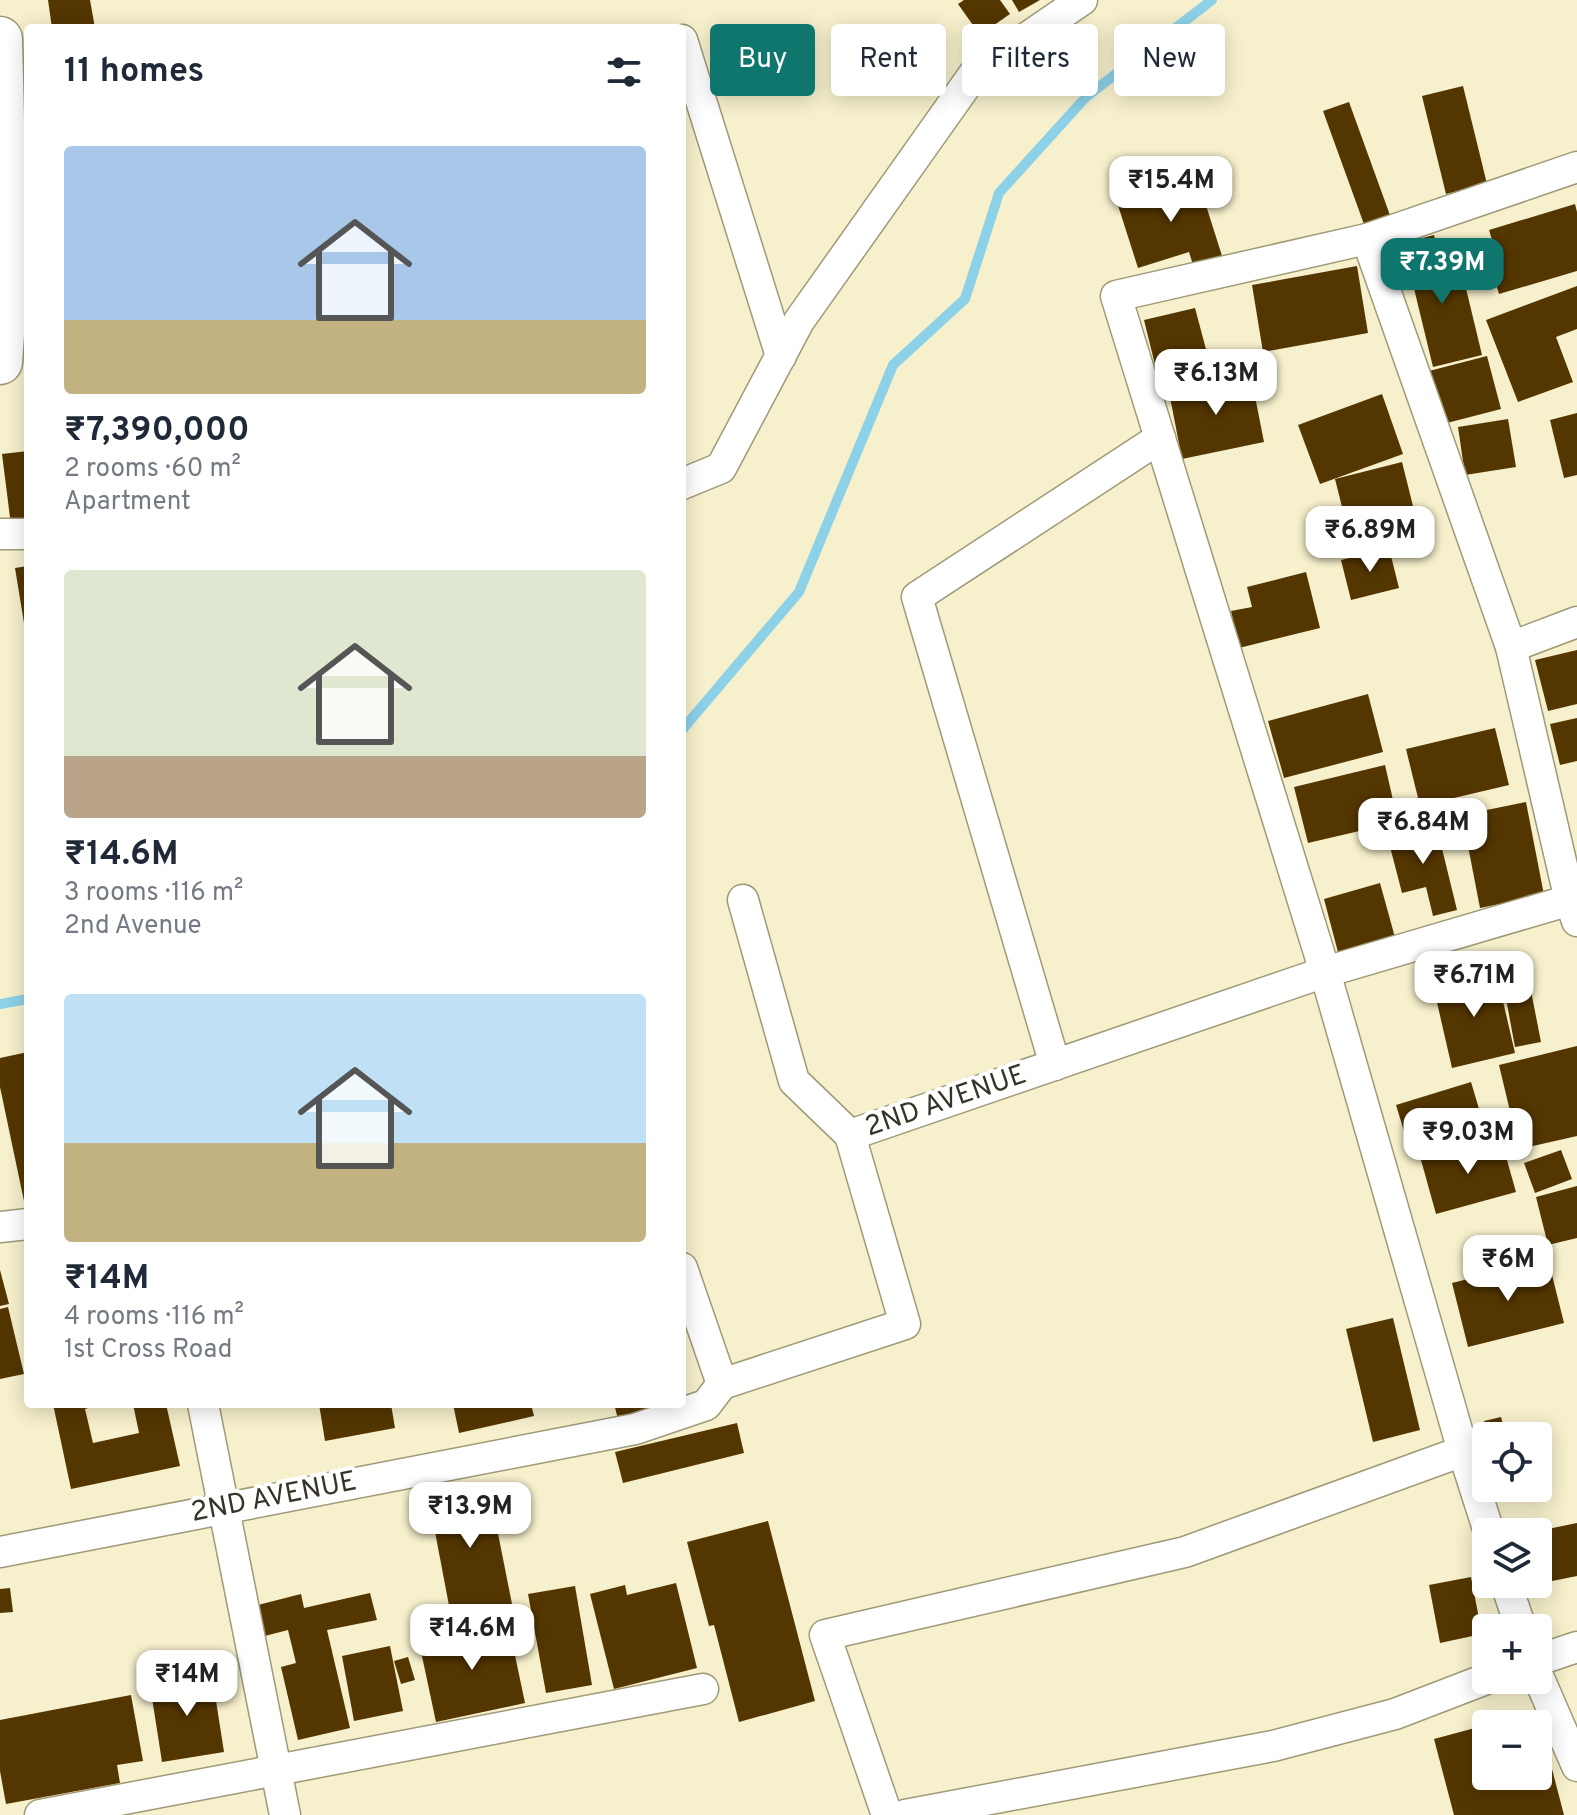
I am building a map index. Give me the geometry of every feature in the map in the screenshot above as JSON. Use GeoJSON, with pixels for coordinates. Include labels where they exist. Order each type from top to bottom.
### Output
{"type":"FeatureCollection","features":[{"type":"Feature","properties":{"kind":"main road"},"geometry":{"type":"LineString","coordinates":[[0,39],[6,278],[0,362]]}},
{"type":"Feature","properties":{"kind":"street"},"geometry":{"type":"LineString","coordinates":[[686,482],[721,468],[799,321],[974,74],[1082,0]]}},
{"type":"Feature","properties":{"kind":"street"},"geometry":{"type":"LineString","coordinates":[[686,53],[781,356]]}},
{"type":"Feature","properties":{"kind":"street"},"geometry":{"type":"LineString","coordinates":[[1485,1518],[1325,972],[1116,296],[1367,239],[1577,167]]}},
{"type":"Feature","properties":{"kind":"street"},"geometry":{"type":"LineString","coordinates":[[1367,239],[1511,647],[1575,906]]}},
{"type":"Feature","properties":{"kind":"street"},"geometry":{"type":"LineString","coordinates":[[1055,1065],[917,597],[1160,438]]}},
{"type":"Feature","properties":{"kind":"street"},"geometry":{"type":"LineString","coordinates":[[0,534],[24,534]]}},
{"type":"Feature","properties":{"kind":"street"},"geometry":{"type":"LineString","coordinates":[[1511,647],[1577,622]]}},
{"type":"Feature","properties":{"kind":"street"},"geometry":{"type":"LineString","coordinates":[[743,900],[794,1081],[850,1135]]}},
{"type":"Feature","properties":{"kind":"street","name":"2ND AVENUE"},"geometry":{"type":"LineString","coordinates":[[0,1552],[635,1429],[706,1405],[722,1384],[905,1324],[850,1135],[1325,972],[1575,906]]}},
{"type":"Feature","properties":{"kind":"street"},"geometry":{"type":"LineString","coordinates":[[0,1227],[24,1224]]}},
{"type":"Feature","properties":{"kind":"street"},"geometry":{"type":"LineString","coordinates":[[686,1280],[722,1384]]}},
{"type":"Feature","properties":{"kind":"street"},"geometry":{"type":"LineString","coordinates":[[204,1408],[285,1815]]}},
{"type":"Feature","properties":{"kind":"street"},"geometry":{"type":"LineString","coordinates":[[887,1815],[825,1635],[1185,1552],[1463,1451]]}},
{"type":"Feature","properties":{"kind":"street"},"geometry":{"type":"LineString","coordinates":[[1552,1655],[1577,1647]]}},
{"type":"Feature","properties":{"kind":"street"},"geometry":{"type":"LineString","coordinates":[[905,1815],[1273,1746],[1395,1714],[1472,1684]]}},
{"type":"Feature","properties":{"kind":"street"},"geometry":{"type":"LineString","coordinates":[[40,1815],[703,1689]]}},
{"type":"Feature","properties":{"kind":"street"},"geometry":{"type":"LineString","coordinates":[[1546,1694],[1577,1766]]}},
{"type":"Feature","properties":{"kind":"building"},"geometry":{"type":"Polygon","coordinates":[[[48,0],[90,0],[94,24],[51,24],[48,0]]]}},
{"type":"Feature","properties":{"kind":"building"},"geometry":{"type":"Polygon","coordinates":[[[964,0],[1000,0],[1010,14],[996,24],[972,24],[958,4],[964,0]]]}},
{"type":"Feature","properties":{"kind":"building"},"geometry":{"type":"Polygon","coordinates":[[[1012,0],[1040,0],[1019,12],[1012,0]]]}},
{"type":"Feature","properties":{"kind":"building"},"geometry":{"type":"Polygon","coordinates":[[[1463,86],[1487,184],[1446,194],[1422,96],[1463,86]]]}},
{"type":"Feature","properties":{"kind":"building"},"geometry":{"type":"Polygon","coordinates":[[[1349,102],[1391,218],[1365,227],[1323,111],[1349,102]]]}},
{"type":"Feature","properties":{"kind":"building"},"geometry":{"type":"Polygon","coordinates":[[[1196,174],[1224,262],[1195,271],[1189,252],[1138,268],[1116,199],[1196,174]]]}},
{"type":"Feature","properties":{"kind":"building"},"geometry":{"type":"Polygon","coordinates":[[[1575,204],[1577,271],[1499,294],[1491,268],[1500,266],[1489,230],[1575,204]]]}},
{"type":"Feature","properties":{"kind":"building"},"geometry":{"type":"Polygon","coordinates":[[[1434,235],[1445,281],[1463,276],[1482,355],[1433,367],[1403,243],[1434,235]]]}},
{"type":"Feature","properties":{"kind":"building"},"geometry":{"type":"Polygon","coordinates":[[[1357,266],[1368,333],[1263,352],[1252,285],[1357,266]]]}},
{"type":"Feature","properties":{"kind":"building"},"geometry":{"type":"Polygon","coordinates":[[[1577,286],[1577,329],[1556,337],[1573,382],[1518,402],[1486,320],[1577,286]]]}},
{"type":"Feature","properties":{"kind":"building"},"geometry":{"type":"Polygon","coordinates":[[[1195,308],[1211,368],[1159,381],[1144,320],[1195,308]]]}},
{"type":"Feature","properties":{"kind":"building"},"geometry":{"type":"Polygon","coordinates":[[[1487,356],[1501,409],[1443,424],[1429,371],[1487,356]]]}},
{"type":"Feature","properties":{"kind":"building"},"geometry":{"type":"Polygon","coordinates":[[[1251,376],[1264,442],[1182,459],[1169,392],[1251,376]]]}},
{"type":"Feature","properties":{"kind":"building"},"geometry":{"type":"Polygon","coordinates":[[[1382,394],[1403,454],[1320,484],[1298,425],[1382,394]]]}},
{"type":"Feature","properties":{"kind":"building"},"geometry":{"type":"Polygon","coordinates":[[[1577,413],[1577,475],[1564,478],[1550,420],[1577,413]]]}},
{"type":"Feature","properties":{"kind":"building"},"geometry":{"type":"Polygon","coordinates":[[[1508,419],[1516,467],[1465,475],[1458,427],[1508,419]]]}},
{"type":"Feature","properties":{"kind":"building"},"geometry":{"type":"Polygon","coordinates":[[[24,451],[24,532],[12,533],[2,454],[24,451]]]}},
{"type":"Feature","properties":{"kind":"building"},"geometry":{"type":"Polygon","coordinates":[[[1402,462],[1417,522],[1350,539],[1335,479],[1402,462]]]}},
{"type":"Feature","properties":{"kind":"building"},"geometry":{"type":"Polygon","coordinates":[[[1389,548],[1399,588],[1351,600],[1341,560],[1389,548]]]}},
{"type":"Feature","properties":{"kind":"building"},"geometry":{"type":"Polygon","coordinates":[[[24,567],[24,623],[15,568],[24,567]]]}},
{"type":"Feature","properties":{"kind":"building"},"geometry":{"type":"Polygon","coordinates":[[[1306,572],[1320,628],[1239,648],[1231,611],[1252,607],[1247,587],[1306,572]]]}},
{"type":"Feature","properties":{"kind":"building"},"geometry":{"type":"Polygon","coordinates":[[[1577,650],[1577,704],[1548,711],[1535,660],[1577,650]]]}},
{"type":"Feature","properties":{"kind":"building"},"geometry":{"type":"Polygon","coordinates":[[[1368,694],[1383,752],[1284,778],[1268,721],[1368,694]]]}},
{"type":"Feature","properties":{"kind":"building"},"geometry":{"type":"Polygon","coordinates":[[[1577,718],[1577,761],[1560,765],[1550,724],[1577,718]]]}},
{"type":"Feature","properties":{"kind":"building"},"geometry":{"type":"Polygon","coordinates":[[[1495,728],[1509,785],[1420,806],[1406,749],[1495,728]]]}},
{"type":"Feature","properties":{"kind":"building"},"geometry":{"type":"Polygon","coordinates":[[[1385,765],[1398,822],[1308,843],[1294,787],[1385,765]]]}},
{"type":"Feature","properties":{"kind":"building"},"geometry":{"type":"Polygon","coordinates":[[[1526,802],[1544,895],[1480,908],[1462,815],[1526,802]]]}},
{"type":"Feature","properties":{"kind":"building"},"geometry":{"type":"Polygon","coordinates":[[[1436,824],[1457,910],[1433,916],[1426,887],[1402,893],[1387,835],[1436,824]]]}},
{"type":"Feature","properties":{"kind":"building"},"geometry":{"type":"Polygon","coordinates":[[[1380,883],[1396,941],[1339,956],[1324,899],[1380,883]]]}},
{"type":"Feature","properties":{"kind":"building"},"geometry":{"type":"Polygon","coordinates":[[[1496,971],[1515,1053],[1452,1068],[1433,985],[1496,971]]]}},
{"type":"Feature","properties":{"kind":"building"},"geometry":{"type":"Polygon","coordinates":[[[1516,974],[1520,993],[1531,991],[1541,1042],[1515,1047],[1502,977],[1516,974]]]}},
{"type":"Feature","properties":{"kind":"building"},"geometry":{"type":"Polygon","coordinates":[[[1577,1046],[1577,1136],[1519,1149],[1499,1065],[1577,1046]]]}},
{"type":"Feature","properties":{"kind":"building"},"geometry":{"type":"Polygon","coordinates":[[[24,1053],[24,1201],[0,1087],[0,1058],[24,1053]]]}},
{"type":"Feature","properties":{"kind":"building"},"geometry":{"type":"Polygon","coordinates":[[[1471,1082],[1485,1129],[1410,1151],[1396,1105],[1471,1082]]]}},
{"type":"Feature","properties":{"kind":"building"},"geometry":{"type":"Polygon","coordinates":[[[1501,1139],[1516,1192],[1436,1214],[1421,1160],[1501,1139]]]}},
{"type":"Feature","properties":{"kind":"building"},"geometry":{"type":"Polygon","coordinates":[[[1561,1150],[1572,1179],[1535,1193],[1524,1163],[1561,1150]]]}},
{"type":"Feature","properties":{"kind":"building"},"geometry":{"type":"Polygon","coordinates":[[[1577,1186],[1577,1238],[1548,1245],[1536,1197],[1577,1186]]]}},
{"type":"Feature","properties":{"kind":"building"},"geometry":{"type":"Polygon","coordinates":[[[1548,1259],[1564,1323],[1468,1347],[1452,1283],[1548,1259]]]}},
{"type":"Feature","properties":{"kind":"building"},"geometry":{"type":"Polygon","coordinates":[[[0,1270],[9,1304],[0,1306],[0,1270]]]}},
{"type":"Feature","properties":{"kind":"building"},"geometry":{"type":"Polygon","coordinates":[[[8,1307],[24,1374],[0,1379],[0,1309],[8,1307]]]}},
{"type":"Feature","properties":{"kind":"building"},"geometry":{"type":"Polygon","coordinates":[[[1393,1318],[1420,1430],[1373,1442],[1346,1329],[1393,1318]]]}},
{"type":"Feature","properties":{"kind":"building"},"geometry":{"type":"Polygon","coordinates":[[[54,1408],[88,1408],[85,1409],[93,1443],[139,1433],[134,1408],[167,1408],[180,1466],[71,1489],[54,1408]]]}},
{"type":"Feature","properties":{"kind":"building"},"geometry":{"type":"Polygon","coordinates":[[[320,1408],[392,1408],[395,1428],[325,1441],[320,1408]]]}},
{"type":"Feature","properties":{"kind":"building"},"geometry":{"type":"Polygon","coordinates":[[[454,1408],[532,1408],[534,1416],[459,1433],[454,1408]]]}},
{"type":"Feature","properties":{"kind":"building"},"geometry":{"type":"Polygon","coordinates":[[[615,1408],[653,1408],[653,1411],[618,1419],[615,1408]]]}},
{"type":"Feature","properties":{"kind":"building"},"geometry":{"type":"Polygon","coordinates":[[[1501,1417],[1502,1422],[1484,1422],[1501,1417]]]}},
{"type":"Feature","properties":{"kind":"building"},"geometry":{"type":"Polygon","coordinates":[[[737,1423],[744,1453],[623,1483],[615,1452],[737,1423]]]}},
{"type":"Feature","properties":{"kind":"building"},"geometry":{"type":"Polygon","coordinates":[[[488,1483],[512,1604],[451,1616],[428,1495],[488,1483]]]}},
{"type":"Feature","properties":{"kind":"building"},"geometry":{"type":"Polygon","coordinates":[[[768,1521],[815,1701],[739,1722],[714,1625],[709,1626],[687,1542],[768,1521]]]}},
{"type":"Feature","properties":{"kind":"building"},"geometry":{"type":"Polygon","coordinates":[[[1577,1523],[1577,1576],[1552,1581],[1552,1528],[1577,1523]]]}},
{"type":"Feature","properties":{"kind":"building"},"geometry":{"type":"Polygon","coordinates":[[[1471,1577],[1472,1598],[1475,1598],[1478,1614],[1472,1614],[1472,1636],[1440,1643],[1429,1585],[1471,1577]]]}},
{"type":"Feature","properties":{"kind":"building"},"geometry":{"type":"Polygon","coordinates":[[[676,1583],[697,1668],[614,1689],[590,1594],[625,1585],[627,1595],[676,1583]]]}},
{"type":"Feature","properties":{"kind":"building"},"geometry":{"type":"Polygon","coordinates":[[[575,1586],[592,1685],[546,1693],[528,1594],[575,1586]]]}},
{"type":"Feature","properties":{"kind":"building"},"geometry":{"type":"Polygon","coordinates":[[[10,1588],[13,1612],[0,1613],[0,1589],[10,1588]]]}},
{"type":"Feature","properties":{"kind":"building"},"geometry":{"type":"Polygon","coordinates":[[[370,1593],[377,1620],[327,1630],[350,1728],[298,1740],[281,1667],[296,1663],[288,1630],[257,1638],[250,1607],[301,1594],[304,1608],[370,1593]]]}},
{"type":"Feature","properties":{"kind":"building"},"geometry":{"type":"Polygon","coordinates":[[[508,1622],[525,1703],[436,1722],[419,1642],[508,1622]]]}},
{"type":"Feature","properties":{"kind":"building"},"geometry":{"type":"Polygon","coordinates":[[[390,1646],[403,1711],[354,1721],[342,1656],[390,1646]]]}},
{"type":"Feature","properties":{"kind":"building"},"geometry":{"type":"Polygon","coordinates":[[[408,1657],[415,1680],[401,1684],[394,1661],[408,1657]]]}},
{"type":"Feature","properties":{"kind":"building"},"geometry":{"type":"Polygon","coordinates":[[[212,1675],[224,1752],[162,1762],[150,1685],[212,1675]]]}},
{"type":"Feature","properties":{"kind":"building"},"geometry":{"type":"Polygon","coordinates":[[[131,1695],[143,1761],[117,1765],[120,1783],[6,1804],[0,1771],[0,1720],[131,1695]]]}},
{"type":"Feature","properties":{"kind":"building"},"geometry":{"type":"Polygon","coordinates":[[[1472,1729],[1472,1790],[1552,1790],[1552,1769],[1564,1815],[1454,1815],[1434,1739],[1472,1729]]]}},
{"type":"Feature","properties":{"kind":"waterway"},"geometry":{"type":"LineString","coordinates":[[686,725],[799,592],[893,365],[965,299],[999,193],[1086,97],[1212,0]]}},
{"type":"Feature","properties":{"kind":"waterway"},"geometry":{"type":"LineString","coordinates":[[0,1004],[24,1000]]}}]}
